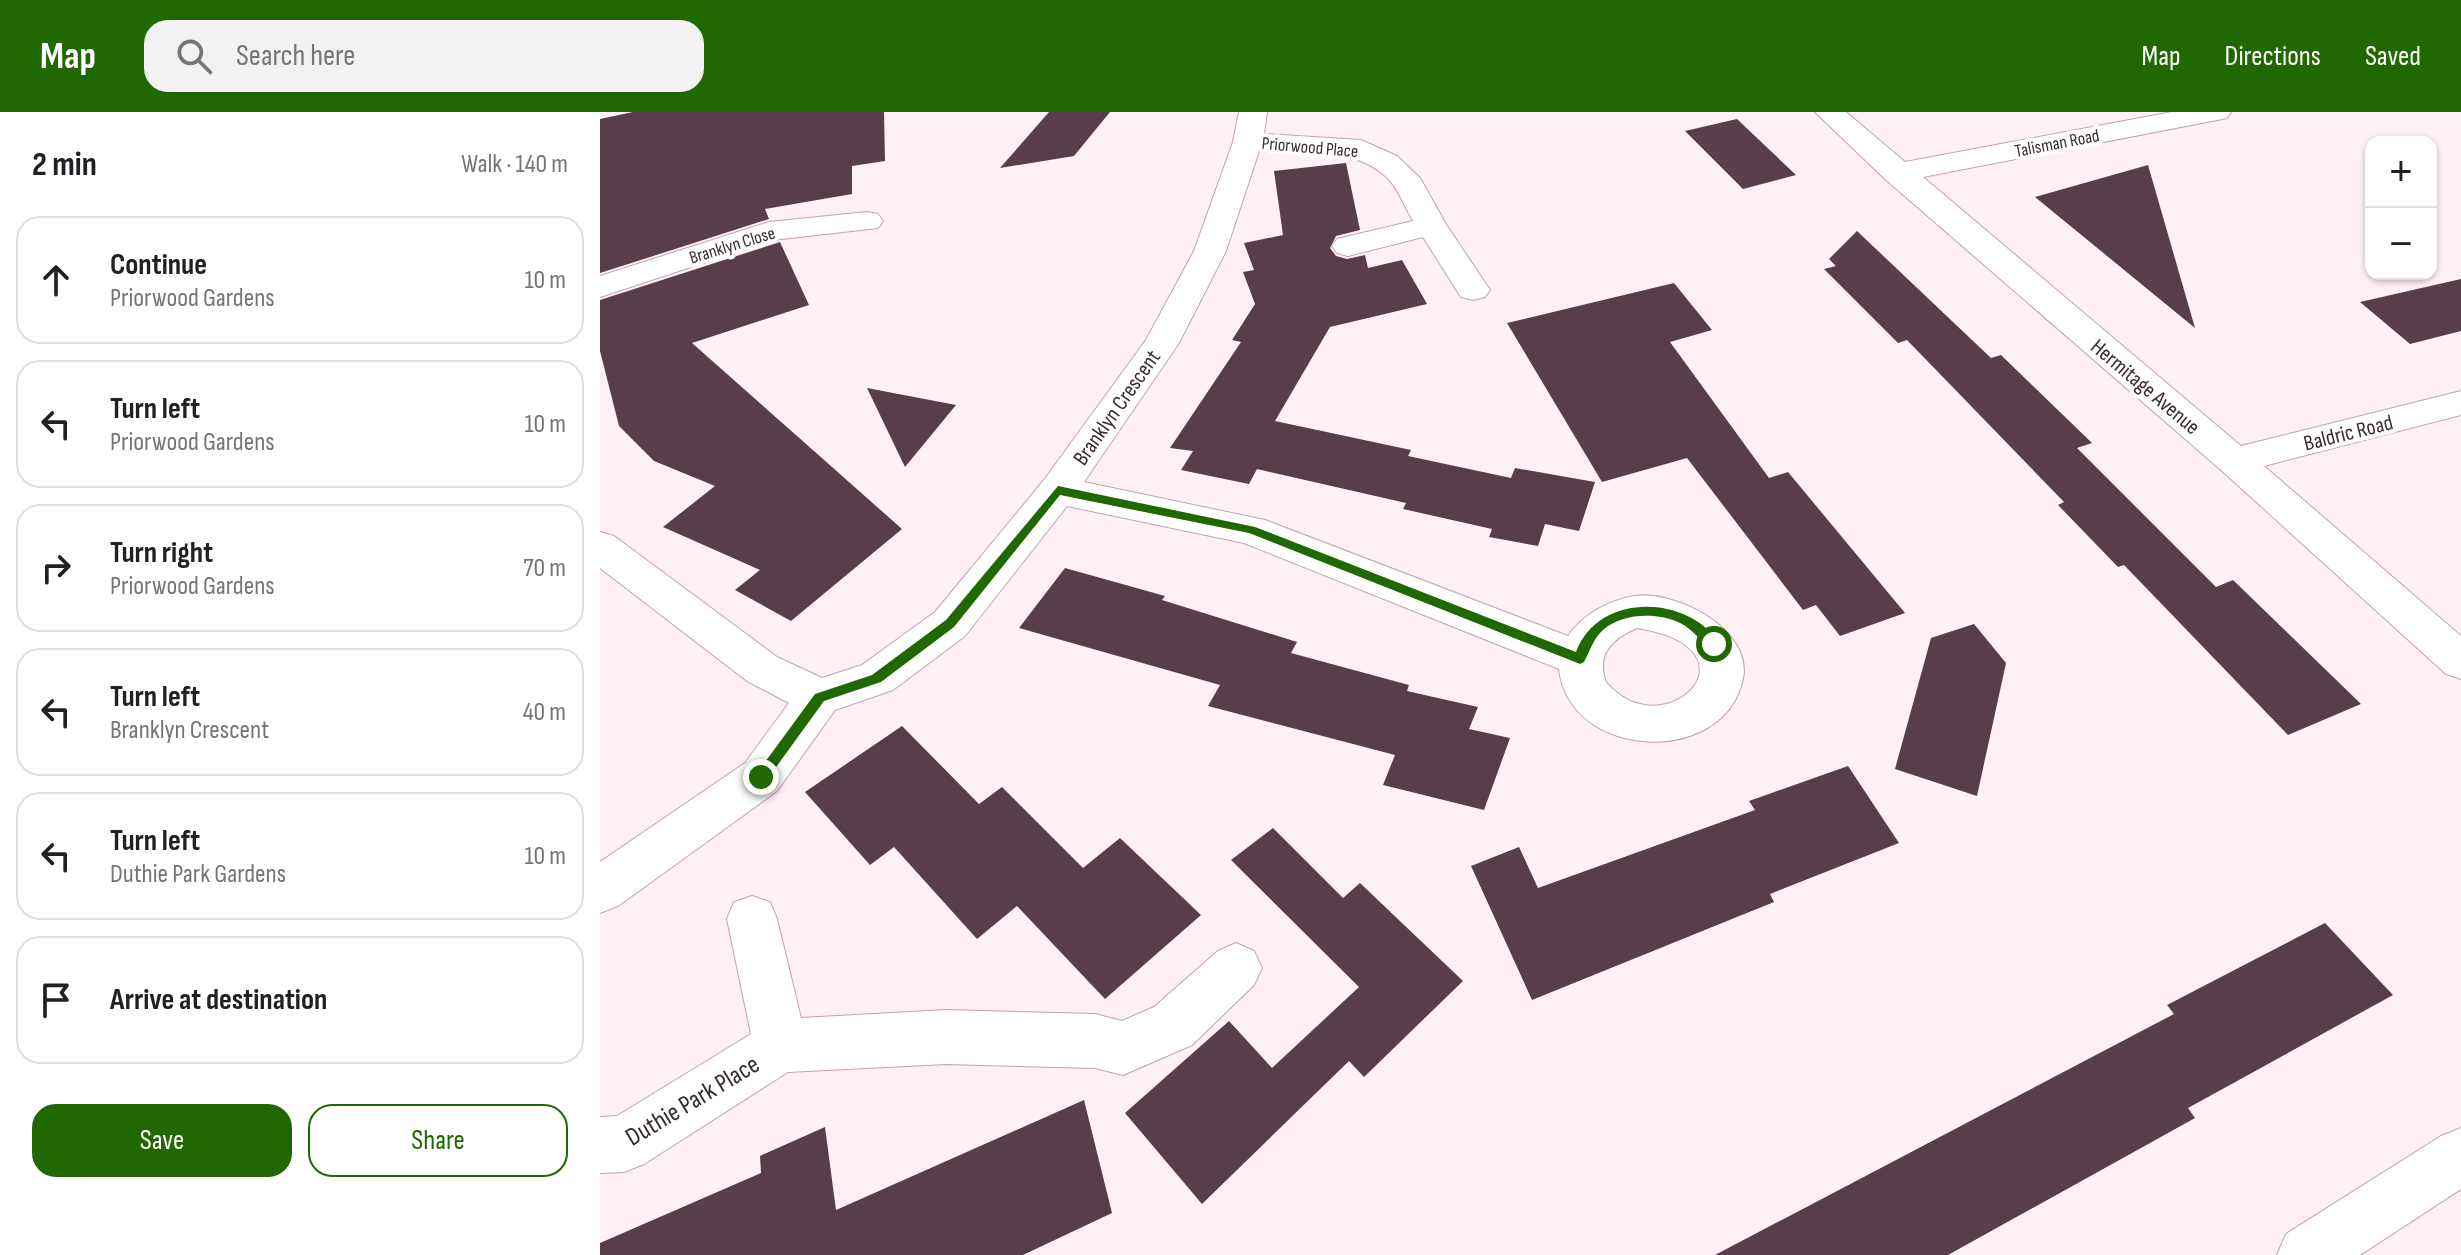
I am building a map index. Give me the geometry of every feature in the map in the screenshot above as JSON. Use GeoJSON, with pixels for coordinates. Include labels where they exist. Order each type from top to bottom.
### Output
{"type":"FeatureCollection","features":[{"type":"Feature","properties":{"kind":"street","name":"Hermitage Avenue"},"geometry":{"type":"LineString","coordinates":[[1829,112],[1896,173],[2234,461],[2461,662]]}},
{"type":"Feature","properties":{"kind":"street","name":"Talisman Road"},"geometry":{"type":"LineString","coordinates":[[1896,173],[2217,112]]}},
{"type":"Feature","properties":{"kind":"street","name":"Priorwood Place"},"geometry":{"type":"LineString","coordinates":[[1250,127],[1361,149],[1387,162],[1405,178],[1431,226],[1473,290]]}},
{"type":"Feature","properties":{"kind":"street","name":"Branklyn Crescent"},"geometry":{"type":"LineString","coordinates":[[819,697],[877,678],[950,624],[1058,490],[1162,343],[1210,251],[1250,127]]}},
{"type":"Feature","properties":{"kind":"street","name":"Branklyn Close"},"geometry":{"type":"LineString","coordinates":[[600,287],[769,231],[867,221]]}},
{"type":"Feature","properties":{"kind":"street"},"geometry":{"type":"LineString","coordinates":[[1348,246],[1431,226]]}},
{"type":"Feature","properties":{"kind":"street","name":"Baldric Road"},"geometry":{"type":"LineString","coordinates":[[2234,461],[2461,403]]}},
{"type":"Feature","properties":{"kind":"street"},"geometry":{"type":"LineString","coordinates":[[1058,490],[1251,530],[1580,659]]}},
{"type":"Feature","properties":{"kind":"street"},"geometry":{"type":"LineString","coordinates":[[600,547],[762,669],[819,697],[761,777],[600,890]]}},
{"type":"Feature","properties":{"kind":"street","name":"Duthie Park Place"},"geometry":{"type":"LineString","coordinates":[[752,919],[781,1046]]}},
{"type":"Feature","properties":{"kind":"street","name":"Duthie Park Place"},"geometry":{"type":"LineString","coordinates":[[600,1145],[624,1144],[781,1046],[946,1037],[1095,1041],[1123,1048],[1173,1026],[1236,968]]}},
{"type":"Feature","properties":{"kind":"street"},"geometry":{"type":"LineString","coordinates":[[2307,1255],[2461,1156]]}},
{"type":"Feature","properties":{"kind":"building"},"geometry":{"type":"Polygon","coordinates":[[[633,112],[884,112],[885,161],[852,166],[852,194],[765,209],[769,219],[600,273],[600,119],[633,112]]]}},
{"type":"Feature","properties":{"kind":"building"},"geometry":{"type":"Polygon","coordinates":[[[1049,112],[1110,112],[1074,156],[1000,168],[1049,112]]]}},
{"type":"Feature","properties":{"kind":"building"},"geometry":{"type":"Polygon","coordinates":[[[1737,119],[1796,175],[1743,189],[1685,131],[1737,119]]]}},
{"type":"Feature","properties":{"kind":"building"},"geometry":{"type":"Polygon","coordinates":[[[1346,163],[1360,230],[1336,236],[1330,248],[1336,256],[1347,259],[1365,255],[1368,268],[1402,260],[1427,304],[1330,327],[1275,421],[1411,450],[1408,456],[1511,478],[1515,468],[1595,482],[1579,531],[1545,524],[1538,546],[1489,537],[1492,529],[1403,509],[1406,503],[1257,469],[1249,484],[1181,470],[1193,451],[1170,448],[1241,342],[1232,340],[1255,304],[1243,272],[1254,270],[1244,243],[1283,235],[1274,171],[1346,163]]]}},
{"type":"Feature","properties":{"kind":"building"},"geometry":{"type":"Polygon","coordinates":[[[2148,165],[2195,328],[2035,197],[2148,165]]]}},
{"type":"Feature","properties":{"kind":"building"},"geometry":{"type":"Polygon","coordinates":[[[1857,231],[1991,358],[2001,355],[2092,443],[2077,448],[2216,587],[2233,580],[2361,704],[2288,735],[2124,565],[2118,567],[2058,505],[2064,502],[1907,340],[1898,343],[1824,269],[1836,266],[1829,259],[1857,231]]]}},
{"type":"Feature","properties":{"kind":"building"},"geometry":{"type":"Polygon","coordinates":[[[780,242],[809,305],[692,343],[902,529],[791,621],[735,590],[760,570],[663,527],[715,486],[654,461],[619,426],[600,351],[600,300],[780,242]]]}},
{"type":"Feature","properties":{"kind":"building"},"geometry":{"type":"Polygon","coordinates":[[[2461,279],[2461,331],[2410,344],[2360,302],[2461,279]]]}},
{"type":"Feature","properties":{"kind":"building"},"geometry":{"type":"Polygon","coordinates":[[[1674,283],[1712,330],[1670,342],[1769,478],[1788,472],[1905,613],[1840,636],[1816,605],[1803,610],[1687,458],[1602,482],[1507,323],[1674,283]]]}},
{"type":"Feature","properties":{"kind":"building"},"geometry":{"type":"Polygon","coordinates":[[[867,388],[956,405],[905,467],[867,388]]]}},
{"type":"Feature","properties":{"kind":"building"},"geometry":{"type":"Polygon","coordinates":[[[1065,568],[1165,596],[1162,600],[1297,642],[1291,653],[1409,685],[1407,691],[1478,707],[1469,729],[1510,738],[1484,810],[1383,785],[1395,755],[1208,706],[1220,685],[1019,628],[1065,568]]]}},
{"type":"Feature","properties":{"kind":"building"},"geometry":{"type":"Polygon","coordinates":[[[1974,624],[2006,663],[1977,796],[1895,769],[1931,638],[1974,624]]]}},
{"type":"Feature","properties":{"kind":"building"},"geometry":{"type":"Polygon","coordinates":[[[902,726],[979,804],[1002,787],[1083,868],[1120,838],[1201,915],[1105,999],[1017,906],[977,939],[894,847],[870,865],[805,792],[902,726]]]}},
{"type":"Feature","properties":{"kind":"building"},"geometry":{"type":"Polygon","coordinates":[[[1848,766],[1899,843],[1770,894],[1774,902],[1532,1000],[1471,866],[1519,847],[1538,888],[1755,810],[1749,801],[1848,766]]]}},
{"type":"Feature","properties":{"kind":"building"},"geometry":{"type":"Polygon","coordinates":[[[1273,828],[1343,898],[1360,883],[1463,981],[1364,1077],[1349,1061],[1202,1204],[1125,1113],[1229,1021],[1272,1068],[1359,987],[1231,860],[1273,828]]]}},
{"type":"Feature","properties":{"kind":"building"},"geometry":{"type":"Polygon","coordinates":[[[2325,923],[2393,995],[2188,1108],[2195,1118],[1948,1255],[1715,1255],[2174,1014],[2167,1005],[2325,923]]]}},
{"type":"Feature","properties":{"kind":"building"},"geometry":{"type":"Polygon","coordinates":[[[1084,1100],[1112,1213],[1023,1255],[600,1255],[600,1243],[761,1173],[760,1156],[825,1127],[836,1210],[1084,1100]]]}},
{"type":"Feature","properties":{"kind":"route"},"geometry":{"type":"LineString","coordinates":[[761,777],[819,697],[877,678],[950,624],[1058,490],[1251,530],[1580,659],[1586,642],[1598,627],[1616,616],[1637,612],[1660,612],[1681,618],[1700,628],[1714,644]]}}]}
